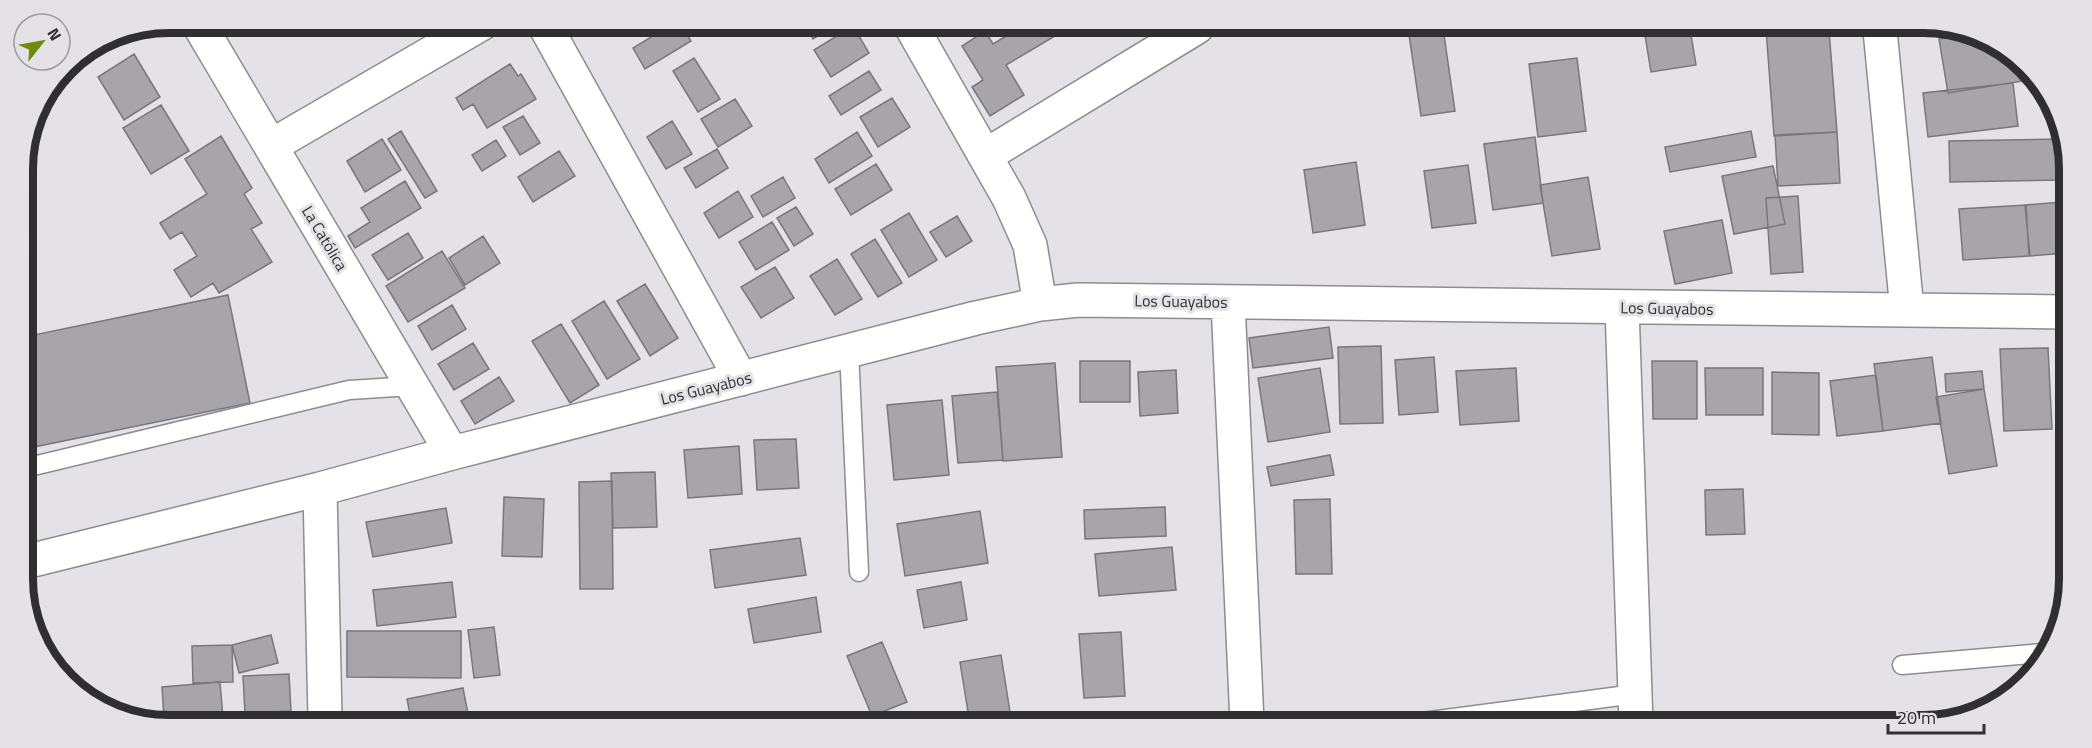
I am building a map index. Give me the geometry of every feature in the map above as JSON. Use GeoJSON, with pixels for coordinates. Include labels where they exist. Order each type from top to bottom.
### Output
{"type":"FeatureCollection","features":[{"type":"Feature","properties":{"kind":"street","name":"La Católica"},"geometry":{"type":"LineString","coordinates":[[204,33],[452,453]]}},
{"type":"Feature","properties":{"kind":"street"},"geometry":{"type":"LineString","coordinates":[[271,146],[466,33]]}},
{"type":"Feature","properties":{"kind":"street"},"geometry":{"type":"LineString","coordinates":[[549,33],[741,379]]}},
{"type":"Feature","properties":{"kind":"street"},"geometry":{"type":"LineString","coordinates":[[915,33],[1009,198],[1030,245],[1040,304]]}},
{"type":"Feature","properties":{"kind":"street"},"geometry":{"type":"LineString","coordinates":[[985,156],[1187,33]]}},
{"type":"Feature","properties":{"kind":"street"},"geometry":{"type":"LineString","coordinates":[[1880,33],[1907,310]]}},
{"type":"Feature","properties":{"kind":"street","name":"Los Guayabos"},"geometry":{"type":"LineString","coordinates":[[33,560],[320,489],[849,350],[1040,304],[1078,300],[2059,312]]}},
{"type":"Feature","properties":{"kind":"street"},"geometry":{"type":"LineString","coordinates":[[1228,302],[1247,715]]}},
{"type":"Feature","properties":{"kind":"street"},"geometry":{"type":"LineString","coordinates":[[1622,307],[1636,709]]}},
{"type":"Feature","properties":{"kind":"street"},"geometry":{"type":"LineString","coordinates":[[320,489],[325,715]]}},
{"type":"Feature","properties":{"kind":"lane"},"geometry":{"type":"LineString","coordinates":[[849,350],[859,572]]}},
{"type":"Feature","properties":{"kind":"lane"},"geometry":{"type":"LineString","coordinates":[[33,466],[349,390],[412,386]]}},
{"type":"Feature","properties":{"kind":"lane"},"geometry":{"type":"LineString","coordinates":[[1902,664],[2037,653]]}},
{"type":"Feature","properties":{"kind":"lane"},"geometry":{"type":"LineString","coordinates":[[1541,715],[1636,709]]}},
{"type":"Feature","properties":{"kind":"building"},"geometry":{"type":"Polygon","coordinates":[[[658,33],[686,33],[691,41],[645,69],[633,48],[658,33]]]}},
{"type":"Feature","properties":{"kind":"building"},"geometry":{"type":"Polygon","coordinates":[[[810,33],[822,33],[813,39],[810,33]]]}},
{"type":"Feature","properties":{"kind":"building"},"geometry":{"type":"Polygon","coordinates":[[[842,33],[857,33],[869,53],[831,77],[814,50],[842,33]]]}},
{"type":"Feature","properties":{"kind":"building"},"geometry":{"type":"Polygon","coordinates":[[[982,33],[986,33],[993,44],[1008,35],[1007,33],[1053,33],[1055,36],[1006,65],[1024,95],[990,116],[972,87],[983,80],[962,46],[982,33]]]}},
{"type":"Feature","properties":{"kind":"building"},"geometry":{"type":"Polygon","coordinates":[[[1409,33],[1444,33],[1455,111],[1421,116],[1409,33]]]}},
{"type":"Feature","properties":{"kind":"building"},"geometry":{"type":"Polygon","coordinates":[[[1645,33],[1691,33],[1696,65],[1651,72],[1645,33]]]}},
{"type":"Feature","properties":{"kind":"building"},"geometry":{"type":"Polygon","coordinates":[[[1766,33],[1829,33],[1837,132],[1774,136],[1766,33]]]}},
{"type":"Feature","properties":{"kind":"building"},"geometry":{"type":"Polygon","coordinates":[[[1952,37],[1983,47],[2013,67],[2022,76],[2023,81],[1948,93],[1939,39],[1952,37]]]}},
{"type":"Feature","properties":{"kind":"building"},"geometry":{"type":"Polygon","coordinates":[[[134,54],[160,97],[124,120],[98,77],[134,54]]]}},
{"type":"Feature","properties":{"kind":"building"},"geometry":{"type":"Polygon","coordinates":[[[694,58],[720,99],[698,112],[673,71],[694,58]]]}},
{"type":"Feature","properties":{"kind":"building"},"geometry":{"type":"Polygon","coordinates":[[[1577,58],[1586,131],[1538,137],[1529,64],[1577,58]]]}},
{"type":"Feature","properties":{"kind":"building"},"geometry":{"type":"Polygon","coordinates":[[[510,64],[518,76],[521,74],[536,99],[487,128],[473,104],[463,110],[456,98],[510,64]]]}},
{"type":"Feature","properties":{"kind":"building"},"geometry":{"type":"Polygon","coordinates":[[[869,71],[881,90],[841,115],[829,96],[869,71]]]}},
{"type":"Feature","properties":{"kind":"building"},"geometry":{"type":"Polygon","coordinates":[[[2013,83],[2018,126],[1928,137],[1923,93],[2013,83]]]}},
{"type":"Feature","properties":{"kind":"building"},"geometry":{"type":"Polygon","coordinates":[[[892,98],[910,127],[878,147],[860,117],[892,98]]]}},
{"type":"Feature","properties":{"kind":"building"},"geometry":{"type":"Polygon","coordinates":[[[735,99],[752,126],[718,147],[701,119],[735,99]]]}},
{"type":"Feature","properties":{"kind":"building"},"geometry":{"type":"Polygon","coordinates":[[[161,105],[189,151],[151,174],[123,128],[161,105]]]}},
{"type":"Feature","properties":{"kind":"building"},"geometry":{"type":"Polygon","coordinates":[[[523,116],[540,143],[520,155],[503,127],[523,116]]]}},
{"type":"Feature","properties":{"kind":"building"},"geometry":{"type":"Polygon","coordinates":[[[672,121],[692,154],[666,169],[647,137],[672,121]]]}},
{"type":"Feature","properties":{"kind":"building"},"geometry":{"type":"Polygon","coordinates":[[[401,131],[437,191],[425,198],[388,139],[401,131]]]}},
{"type":"Feature","properties":{"kind":"building"},"geometry":{"type":"Polygon","coordinates":[[[1751,131],[1756,157],[1670,172],[1665,147],[1751,131]]]}},
{"type":"Feature","properties":{"kind":"building"},"geometry":{"type":"Polygon","coordinates":[[[857,132],[872,156],[829,183],[815,159],[857,132]]]}},
{"type":"Feature","properties":{"kind":"building"},"geometry":{"type":"Polygon","coordinates":[[[1837,132],[1840,183],[1778,186],[1775,135],[1837,132]]]}},
{"type":"Feature","properties":{"kind":"building"},"geometry":{"type":"Polygon","coordinates":[[[221,136],[252,188],[244,194],[262,223],[251,229],[272,262],[219,293],[213,283],[191,297],[174,270],[197,256],[182,232],[170,239],[160,223],[207,194],[185,159],[221,136]]]}},
{"type":"Feature","properties":{"kind":"building"},"geometry":{"type":"Polygon","coordinates":[[[1535,137],[1543,203],[1493,210],[1484,144],[1535,137]]]}},
{"type":"Feature","properties":{"kind":"building"},"geometry":{"type":"Polygon","coordinates":[[[382,139],[401,170],[365,192],[347,161],[382,139]]]}},
{"type":"Feature","properties":{"kind":"building"},"geometry":{"type":"Polygon","coordinates":[[[2055,139],[2059,180],[1950,182],[1949,141],[2055,139]]]}},
{"type":"Feature","properties":{"kind":"building"},"geometry":{"type":"Polygon","coordinates":[[[496,140],[506,156],[482,171],[472,155],[496,140]]]}},
{"type":"Feature","properties":{"kind":"building"},"geometry":{"type":"Polygon","coordinates":[[[717,149],[728,168],[696,188],[684,168],[717,149]]]}},
{"type":"Feature","properties":{"kind":"building"},"geometry":{"type":"Polygon","coordinates":[[[559,151],[575,176],[533,202],[518,177],[559,151]]]}},
{"type":"Feature","properties":{"kind":"building"},"geometry":{"type":"Polygon","coordinates":[[[1356,162],[1365,225],[1313,233],[1304,170],[1356,162]]]}},
{"type":"Feature","properties":{"kind":"building"},"geometry":{"type":"Polygon","coordinates":[[[876,164],[892,190],[851,215],[835,189],[876,164]]]}},
{"type":"Feature","properties":{"kind":"building"},"geometry":{"type":"Polygon","coordinates":[[[1468,165],[1476,223],[1432,228],[1424,171],[1468,165]]]}},
{"type":"Feature","properties":{"kind":"building"},"geometry":{"type":"Polygon","coordinates":[[[1773,166],[1785,224],[1734,234],[1722,176],[1773,166]]]}},
{"type":"Feature","properties":{"kind":"building"},"geometry":{"type":"Polygon","coordinates":[[[783,177],[795,198],[763,217],[751,196],[783,177]]]}},
{"type":"Feature","properties":{"kind":"building"},"geometry":{"type":"Polygon","coordinates":[[[1588,177],[1600,249],[1552,256],[1540,185],[1588,177]]]}},
{"type":"Feature","properties":{"kind":"building"},"geometry":{"type":"Polygon","coordinates":[[[405,181],[421,208],[355,248],[348,236],[370,222],[361,208],[405,181]]]}},
{"type":"Feature","properties":{"kind":"building"},"geometry":{"type":"Polygon","coordinates":[[[738,191],[753,217],[719,238],[704,213],[738,191]]]}},
{"type":"Feature","properties":{"kind":"building"},"geometry":{"type":"Polygon","coordinates":[[[1798,196],[1803,272],[1771,274],[1766,198],[1798,196]]]}},
{"type":"Feature","properties":{"kind":"building"},"geometry":{"type":"Polygon","coordinates":[[[2059,202],[2059,254],[2030,256],[2025,205],[2059,202]]]}},
{"type":"Feature","properties":{"kind":"building"},"geometry":{"type":"Polygon","coordinates":[[[2026,205],[2029,256],[1963,260],[1959,209],[2026,205]]]}},
{"type":"Feature","properties":{"kind":"building"},"geometry":{"type":"Polygon","coordinates":[[[796,207],[813,234],[794,246],[777,218],[796,207]]]}},
{"type":"Feature","properties":{"kind":"building"},"geometry":{"type":"Polygon","coordinates":[[[909,213],[937,260],[909,277],[881,230],[909,213]]]}},
{"type":"Feature","properties":{"kind":"building"},"geometry":{"type":"Polygon","coordinates":[[[957,216],[972,241],[946,257],[930,232],[957,216]]]}},
{"type":"Feature","properties":{"kind":"building"},"geometry":{"type":"Polygon","coordinates":[[[1722,220],[1732,273],[1675,284],[1664,231],[1722,220]]]}},
{"type":"Feature","properties":{"kind":"building"},"geometry":{"type":"Polygon","coordinates":[[[772,222],[789,250],[756,270],[739,242],[772,222]]]}},
{"type":"Feature","properties":{"kind":"building"},"geometry":{"type":"Polygon","coordinates":[[[408,233],[423,258],[388,280],[372,255],[408,233]]]}},
{"type":"Feature","properties":{"kind":"building"},"geometry":{"type":"Polygon","coordinates":[[[483,236],[500,263],[465,285],[449,258],[483,236]]]}},
{"type":"Feature","properties":{"kind":"building"},"geometry":{"type":"Polygon","coordinates":[[[875,239],[902,283],[878,297],[851,254],[875,239]]]}},
{"type":"Feature","properties":{"kind":"building"},"geometry":{"type":"Polygon","coordinates":[[[442,251],[465,288],[408,322],[386,286],[442,251]]]}},
{"type":"Feature","properties":{"kind":"building"},"geometry":{"type":"Polygon","coordinates":[[[837,259],[862,299],[835,315],[810,276],[837,259]]]}},
{"type":"Feature","properties":{"kind":"building"},"geometry":{"type":"Polygon","coordinates":[[[775,267],[794,298],[761,318],[741,287],[775,267]]]}},
{"type":"Feature","properties":{"kind":"building"},"geometry":{"type":"Polygon","coordinates":[[[645,284],[678,338],[650,356],[617,301],[645,284]]]}},
{"type":"Feature","properties":{"kind":"building"},"geometry":{"type":"Polygon","coordinates":[[[228,295],[250,403],[33,447],[33,335],[228,295]]]}},
{"type":"Feature","properties":{"kind":"building"},"geometry":{"type":"Polygon","coordinates":[[[604,301],[640,359],[607,379],[572,321],[604,301]]]}},
{"type":"Feature","properties":{"kind":"building"},"geometry":{"type":"Polygon","coordinates":[[[452,305],[466,329],[432,350],[418,326],[452,305]]]}},
{"type":"Feature","properties":{"kind":"building"},"geometry":{"type":"Polygon","coordinates":[[[561,324],[599,385],[570,403],[532,341],[561,324]]]}},
{"type":"Feature","properties":{"kind":"building"},"geometry":{"type":"Polygon","coordinates":[[[1329,327],[1333,358],[1253,368],[1249,338],[1329,327]]]}},
{"type":"Feature","properties":{"kind":"building"},"geometry":{"type":"Polygon","coordinates":[[[473,343],[489,369],[454,390],[438,364],[473,343]]]}},
{"type":"Feature","properties":{"kind":"building"},"geometry":{"type":"Polygon","coordinates":[[[1381,346],[1383,423],[1340,424],[1338,347],[1381,346]]]}},
{"type":"Feature","properties":{"kind":"building"},"geometry":{"type":"Polygon","coordinates":[[[2048,348],[2052,429],[2004,431],[2000,349],[2048,348]]]}},
{"type":"Feature","properties":{"kind":"building"},"geometry":{"type":"Polygon","coordinates":[[[1434,357],[1438,412],[1399,415],[1395,360],[1434,357]]]}},
{"type":"Feature","properties":{"kind":"building"},"geometry":{"type":"Polygon","coordinates":[[[1932,357],[1941,423],[1883,431],[1874,364],[1932,357]]]}},
{"type":"Feature","properties":{"kind":"building"},"geometry":{"type":"Polygon","coordinates":[[[1080,361],[1130,361],[1130,402],[1080,402],[1080,361]]]}},
{"type":"Feature","properties":{"kind":"building"},"geometry":{"type":"Polygon","coordinates":[[[1652,361],[1697,361],[1697,419],[1653,419],[1652,361]]]}},
{"type":"Feature","properties":{"kind":"building"},"geometry":{"type":"Polygon","coordinates":[[[1055,363],[1062,457],[1003,461],[996,367],[1055,363]]]}},
{"type":"Feature","properties":{"kind":"building"},"geometry":{"type":"Polygon","coordinates":[[[1320,368],[1330,432],[1268,442],[1258,378],[1320,368]]]}},
{"type":"Feature","properties":{"kind":"building"},"geometry":{"type":"Polygon","coordinates":[[[1516,368],[1519,421],[1460,425],[1456,371],[1516,368]]]}},
{"type":"Feature","properties":{"kind":"building"},"geometry":{"type":"Polygon","coordinates":[[[1705,368],[1763,368],[1763,415],[1706,415],[1705,368]]]}},
{"type":"Feature","properties":{"kind":"building"},"geometry":{"type":"Polygon","coordinates":[[[1176,370],[1178,413],[1140,416],[1138,372],[1176,370]]]}},
{"type":"Feature","properties":{"kind":"building"},"geometry":{"type":"Polygon","coordinates":[[[1982,371],[1984,389],[1946,392],[1945,374],[1982,371]]]}},
{"type":"Feature","properties":{"kind":"building"},"geometry":{"type":"Polygon","coordinates":[[[1772,372],[1819,373],[1819,435],[1772,434],[1772,372]]]}},
{"type":"Feature","properties":{"kind":"building"},"geometry":{"type":"Polygon","coordinates":[[[1876,375],[1883,431],[1837,436],[1830,381],[1876,375]]]}},
{"type":"Feature","properties":{"kind":"building"},"geometry":{"type":"Polygon","coordinates":[[[499,377],[514,401],[475,424],[461,401],[499,377]]]}},
{"type":"Feature","properties":{"kind":"building"},"geometry":{"type":"Polygon","coordinates":[[[1984,389],[1997,466],[1949,474],[1936,397],[1984,389]]]}},
{"type":"Feature","properties":{"kind":"building"},"geometry":{"type":"Polygon","coordinates":[[[997,392],[1003,460],[958,463],[952,396],[997,392]]]}},
{"type":"Feature","properties":{"kind":"building"},"geometry":{"type":"Polygon","coordinates":[[[942,400],[949,475],[894,480],[887,405],[942,400]]]}},
{"type":"Feature","properties":{"kind":"building"},"geometry":{"type":"Polygon","coordinates":[[[796,439],[799,488],[757,490],[754,440],[796,439]]]}},
{"type":"Feature","properties":{"kind":"building"},"geometry":{"type":"Polygon","coordinates":[[[739,446],[742,494],[688,498],[684,450],[739,446]]]}},
{"type":"Feature","properties":{"kind":"building"},"geometry":{"type":"Polygon","coordinates":[[[1330,455],[1334,475],[1271,486],[1267,467],[1330,455]]]}},
{"type":"Feature","properties":{"kind":"building"},"geometry":{"type":"Polygon","coordinates":[[[655,472],[657,527],[613,528],[611,473],[655,472]]]}},
{"type":"Feature","properties":{"kind":"building"},"geometry":{"type":"Polygon","coordinates":[[[612,481],[613,589],[580,589],[579,482],[612,481]]]}},
{"type":"Feature","properties":{"kind":"building"},"geometry":{"type":"Polygon","coordinates":[[[1743,489],[1745,534],[1706,535],[1705,490],[1743,489]]]}},
{"type":"Feature","properties":{"kind":"building"},"geometry":{"type":"Polygon","coordinates":[[[504,497],[544,499],[542,557],[502,556],[504,497]]]}},
{"type":"Feature","properties":{"kind":"building"},"geometry":{"type":"Polygon","coordinates":[[[1330,499],[1332,574],[1296,574],[1294,500],[1330,499]]]}},
{"type":"Feature","properties":{"kind":"building"},"geometry":{"type":"Polygon","coordinates":[[[1165,507],[1166,536],[1085,539],[1084,510],[1165,507]]]}},
{"type":"Feature","properties":{"kind":"building"},"geometry":{"type":"Polygon","coordinates":[[[446,508],[452,543],[373,557],[366,522],[446,508]]]}},
{"type":"Feature","properties":{"kind":"building"},"geometry":{"type":"Polygon","coordinates":[[[980,511],[988,563],[905,576],[897,524],[980,511]]]}},
{"type":"Feature","properties":{"kind":"building"},"geometry":{"type":"Polygon","coordinates":[[[800,538],[806,575],[715,588],[710,550],[800,538]]]}},
{"type":"Feature","properties":{"kind":"building"},"geometry":{"type":"Polygon","coordinates":[[[1172,547],[1176,590],[1099,596],[1095,554],[1172,547]]]}},
{"type":"Feature","properties":{"kind":"building"},"geometry":{"type":"Polygon","coordinates":[[[452,582],[456,617],[377,626],[373,590],[452,582]]]}},
{"type":"Feature","properties":{"kind":"building"},"geometry":{"type":"Polygon","coordinates":[[[961,582],[967,620],[924,628],[917,590],[961,582]]]}},
{"type":"Feature","properties":{"kind":"building"},"geometry":{"type":"Polygon","coordinates":[[[816,597],[821,632],[754,643],[748,609],[816,597]]]}},
{"type":"Feature","properties":{"kind":"building"},"geometry":{"type":"Polygon","coordinates":[[[494,627],[500,675],[474,678],[468,630],[494,627]]]}},
{"type":"Feature","properties":{"kind":"building"},"geometry":{"type":"Polygon","coordinates":[[[347,631],[461,631],[461,678],[347,677],[347,631]]]}},
{"type":"Feature","properties":{"kind":"building"},"geometry":{"type":"Polygon","coordinates":[[[1121,632],[1125,696],[1084,698],[1079,634],[1121,632]]]}},
{"type":"Feature","properties":{"kind":"building"},"geometry":{"type":"Polygon","coordinates":[[[271,635],[278,663],[239,673],[232,645],[271,635]]]}},
{"type":"Feature","properties":{"kind":"building"},"geometry":{"type":"Polygon","coordinates":[[[882,642],[907,702],[872,715],[847,656],[882,642]]]}},
{"type":"Feature","properties":{"kind":"building"},"geometry":{"type":"Polygon","coordinates":[[[232,645],[233,682],[193,683],[192,646],[232,645]]]}},
{"type":"Feature","properties":{"kind":"building"},"geometry":{"type":"Polygon","coordinates":[[[1001,655],[1010,712],[969,715],[960,662],[1001,655]]]}},
{"type":"Feature","properties":{"kind":"building"},"geometry":{"type":"Polygon","coordinates":[[[289,674],[291,711],[245,713],[243,676],[289,674]]]}},
{"type":"Feature","properties":{"kind":"building"},"geometry":{"type":"Polygon","coordinates":[[[220,682],[223,715],[164,715],[162,687],[220,682]]]}},
{"type":"Feature","properties":{"kind":"building"},"geometry":{"type":"Polygon","coordinates":[[[463,688],[468,715],[410,715],[407,699],[463,688]]]}}]}
